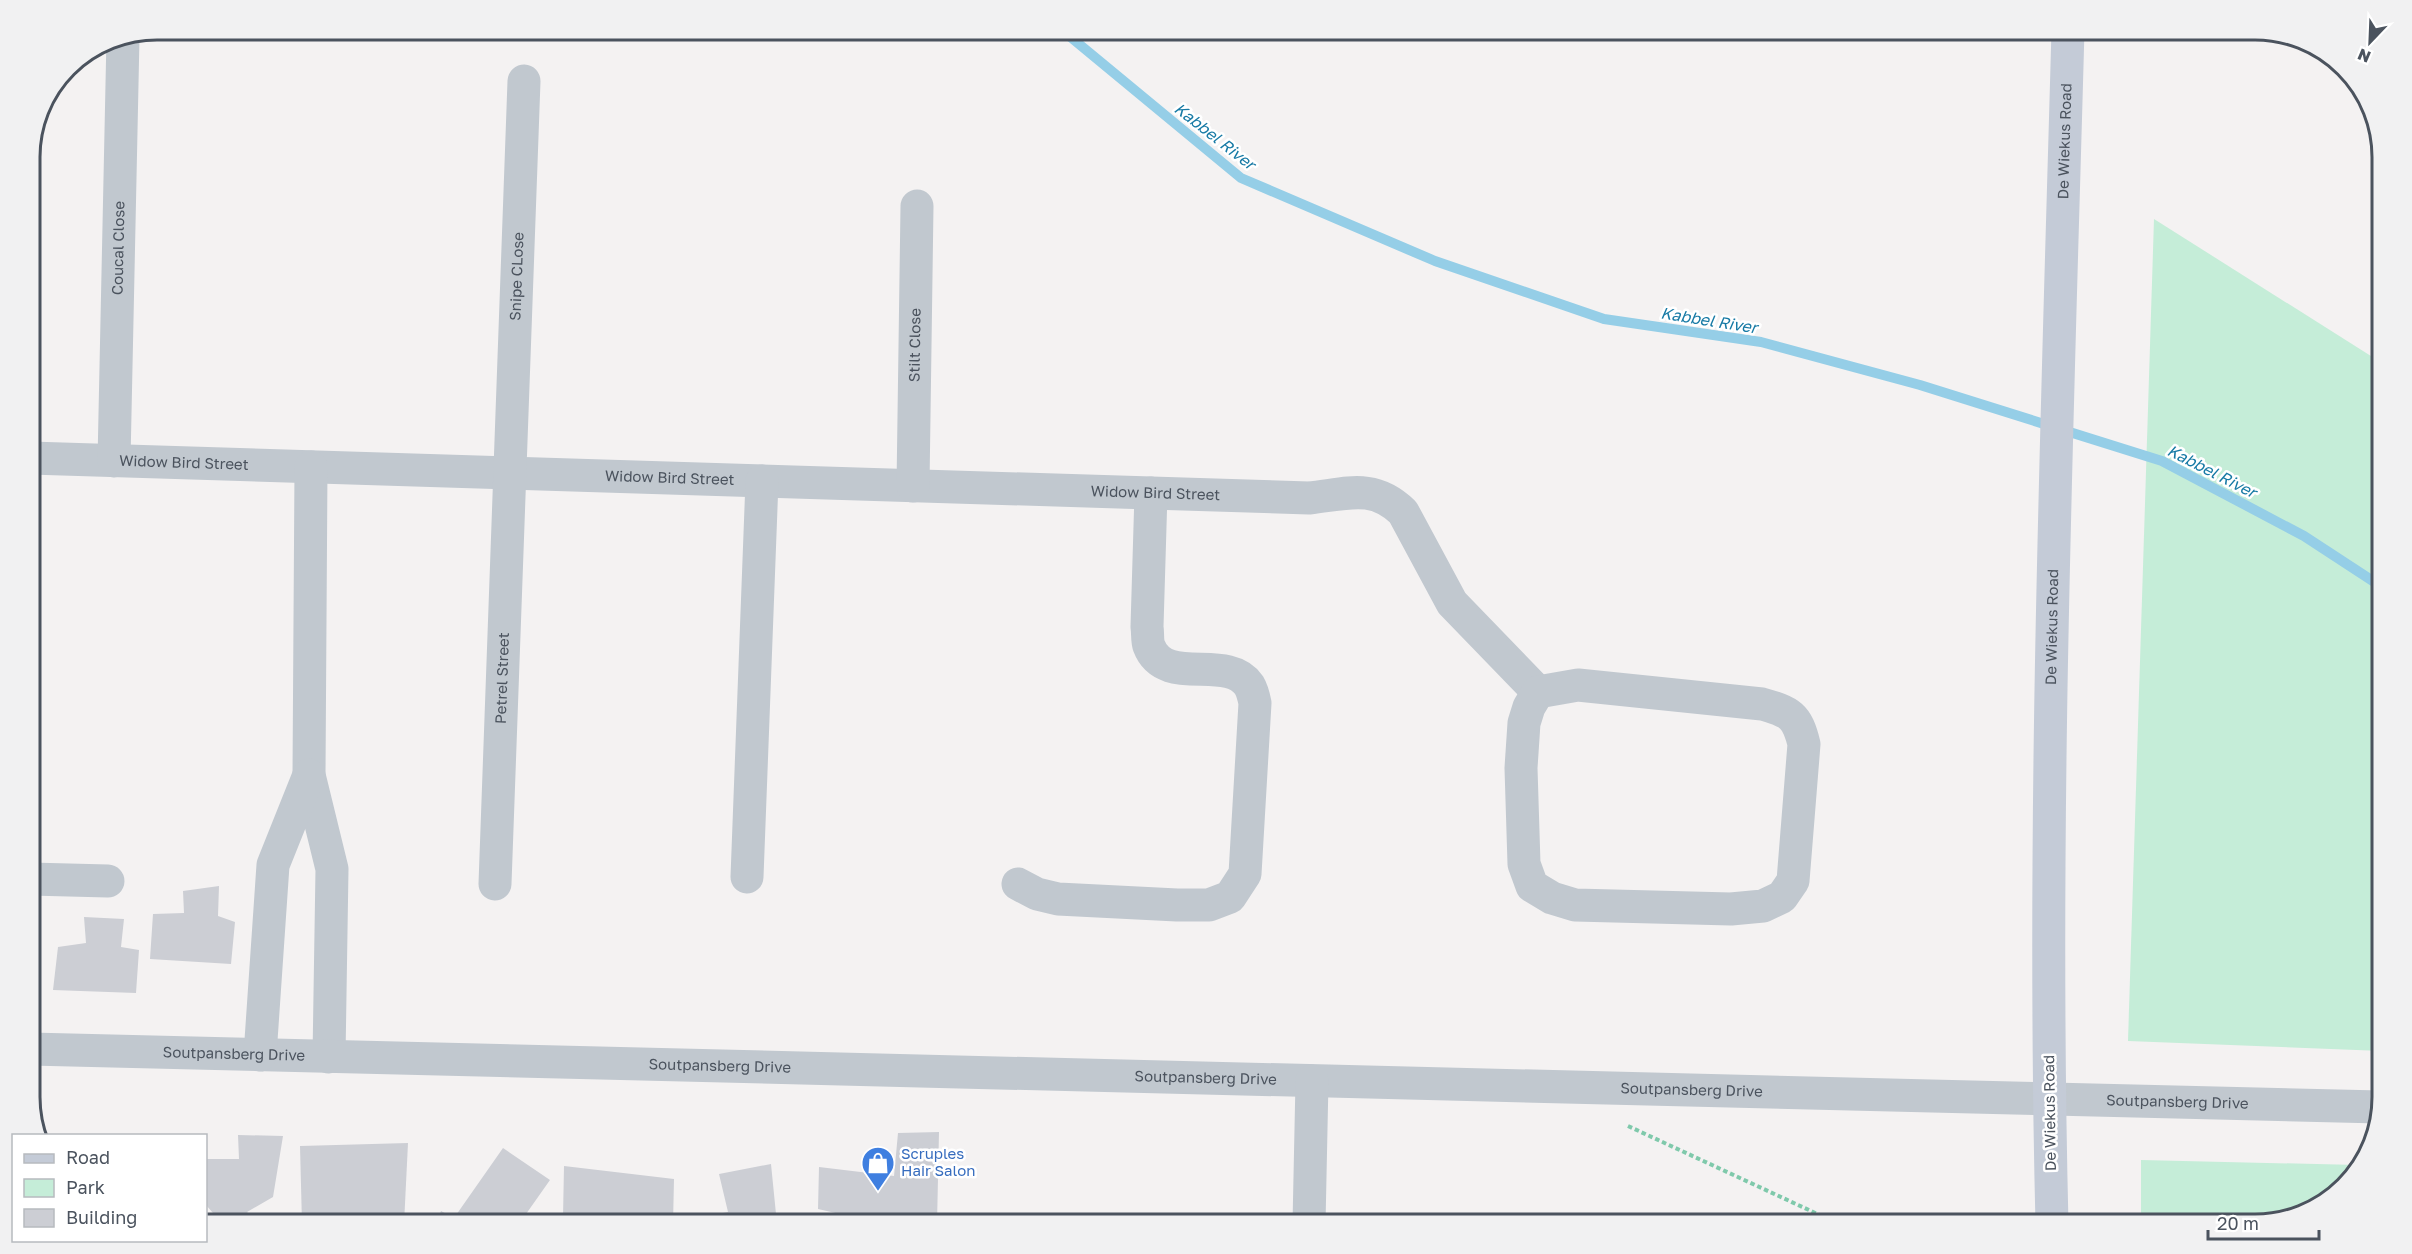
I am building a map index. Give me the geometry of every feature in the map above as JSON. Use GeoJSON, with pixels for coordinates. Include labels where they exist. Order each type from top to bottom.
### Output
{"type":"FeatureCollection","features":[{"type":"Feature","properties":{"kind":"street","name":"De Wiekus Road"},"geometry":{"type":"LineString","coordinates":[[2052,1214],[2049,1099],[2052,564],[2068,40]]}},
{"type":"Feature","properties":{"kind":"street","name":"Coucal Close"},"geometry":{"type":"LineString","coordinates":[[114,461],[123,45]]}},
{"type":"Feature","properties":{"kind":"street","name":"Snipe CLose"},"geometry":{"type":"LineString","coordinates":[[511,473],[524,81]]}},
{"type":"Feature","properties":{"kind":"street","name":"Stilt Close"},"geometry":{"type":"LineString","coordinates":[[913,486],[917,206]]}},
{"type":"Feature","properties":{"kind":"street","name":"Widow Bird Street"},"geometry":{"type":"LineString","coordinates":[[41,458],[1309,498],[1368,492],[1392,501],[1403,512],[1452,603],[1538,692]]}},
{"type":"Feature","properties":{"kind":"street"},"geometry":{"type":"LineString","coordinates":[[311,467],[309,775],[332,869],[329,1057]]}},
{"type":"Feature","properties":{"kind":"street","name":"Petrel Street"},"geometry":{"type":"LineString","coordinates":[[495,884],[511,473]]}},
{"type":"Feature","properties":{"kind":"street"},"geometry":{"type":"LineString","coordinates":[[747,878],[762,481]]}},
{"type":"Feature","properties":{"kind":"street"},"geometry":{"type":"LineString","coordinates":[[1018,884],[1037,894],[1058,899],[1177,905],[1209,904],[1230,897],[1245,874],[1255,703],[1250,685],[1236,674],[1222,670],[1176,668],[1159,660],[1149,646],[1147,627],[1151,493]]}},
{"type":"Feature","properties":{"kind":"street"},"geometry":{"type":"LineString","coordinates":[[1578,685],[1743,701],[1783,710],[1799,724],[1804,744],[1793,881],[1782,897],[1763,906],[1731,909],[1575,906],[1552,898],[1532,886],[1524,864],[1521,768],[1524,723],[1529,707],[1538,692],[1578,685]]}},
{"type":"Feature","properties":{"kind":"street"},"geometry":{"type":"LineString","coordinates":[[260,1055],[273,865],[309,775]]}},
{"type":"Feature","properties":{"kind":"street"},"geometry":{"type":"LineString","coordinates":[[41,879],[108,881]]}},
{"type":"Feature","properties":{"kind":"street","name":"Soutpansberg Drive"},"geometry":{"type":"LineString","coordinates":[[41,1049],[2371,1107]]}},
{"type":"Feature","properties":{"kind":"street"},"geometry":{"type":"LineString","coordinates":[[1309,1214],[1312,1081]]}},
{"type":"Feature","properties":{"kind":"path"},"geometry":{"type":"LineString","coordinates":[[1626,1125],[1817,1214]]}},
{"type":"Feature","properties":{"kind":"green space"},"geometry":{"type":"Polygon","coordinates":[[[2154,219],[2371,356],[2372,1051],[2128,1041],[2154,219]]]}},
{"type":"Feature","properties":{"kind":"green space"},"geometry":{"type":"Polygon","coordinates":[[[2141,1160],[2349,1165],[2332,1184],[2319,1194],[2285,1210],[2254,1214],[2141,1214],[2141,1160]]]}},
{"type":"Feature","properties":{"kind":"building"},"geometry":{"type":"Polygon","coordinates":[[[219,886],[218,916],[235,922],[231,964],[150,959],[153,914],[184,913],[183,891],[219,886]]]}},
{"type":"Feature","properties":{"kind":"building"},"geometry":{"type":"Polygon","coordinates":[[[84,917],[124,919],[121,947],[139,950],[136,993],[53,990],[58,947],[86,943],[84,917]]]}},
{"type":"Feature","properties":{"kind":"building","name":"Scruples Hair Salon"},"geometry":{"type":"Polygon","coordinates":[[[939,1132],[937,1214],[840,1214],[818,1209],[819,1167],[894,1176],[898,1133],[939,1132]]]}},
{"type":"Feature","properties":{"kind":"building"},"geometry":{"type":"Polygon","coordinates":[[[238,1135],[283,1136],[273,1197],[247,1212],[249,1214],[212,1214],[207,1206],[207,1159],[239,1159],[238,1135]]]}},
{"type":"Feature","properties":{"kind":"building"},"geometry":{"type":"Polygon","coordinates":[[[408,1143],[404,1214],[302,1214],[300,1146],[408,1143]]]}},
{"type":"Feature","properties":{"kind":"building"},"geometry":{"type":"Polygon","coordinates":[[[503,1148],[550,1180],[526,1214],[457,1214],[503,1148]]]}},
{"type":"Feature","properties":{"kind":"building"},"geometry":{"type":"Polygon","coordinates":[[[771,1164],[776,1214],[718,1214],[728,1212],[719,1174],[771,1164]]]}},
{"type":"Feature","properties":{"kind":"building"},"geometry":{"type":"Polygon","coordinates":[[[564,1166],[674,1179],[673,1214],[563,1214],[564,1166]]]}},
{"type":"Feature","properties":{"kind":"waterway","name":"Kabbel River"},"geometry":{"type":"LineString","coordinates":[[1075,41],[1241,178],[1435,261],[1604,319],[1761,342],[1920,385],[2162,461],[2304,536],[2371,580]]}},
{"type":"Feature","properties":{"kind":"place","name":"Scruples Hair Salon"},"geometry":{"type":"Point","coordinates":[878,1192]}}]}
